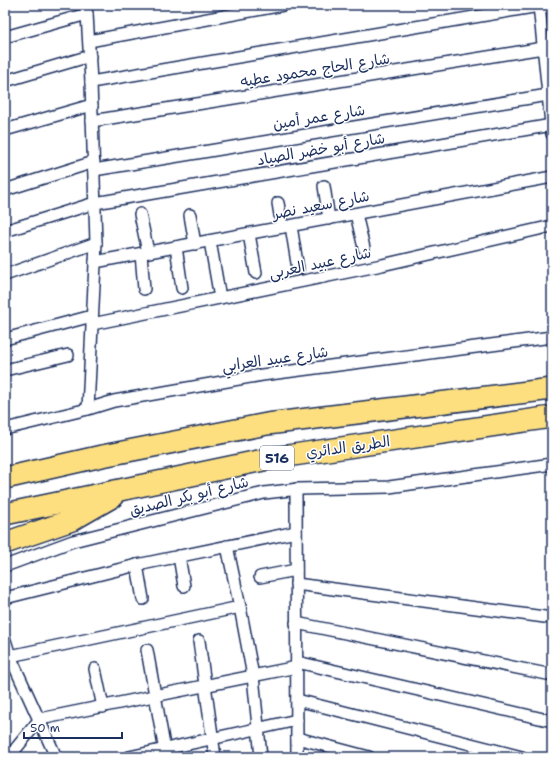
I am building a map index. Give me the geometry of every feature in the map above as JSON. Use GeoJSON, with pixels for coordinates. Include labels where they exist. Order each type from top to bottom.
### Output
{"type":"FeatureCollection","features":[{"type":"Feature","properties":{"kind":"highway","name":"516"},"geometry":{"type":"LineString","coordinates":[[5,478],[102,456],[267,424],[552,389]]}},
{"type":"Feature","properties":{"kind":"highway","name":"الطريق الدائري"},"geometry":{"type":"LineString","coordinates":[[5,514],[273,458],[552,417]]}},
{"type":"Feature","properties":{"kind":"highway"},"geometry":{"type":"LineString","coordinates":[[5,543],[72,520],[128,488]]}},
{"type":"Feature","properties":{"kind":"street"},"geometry":{"type":"LineString","coordinates":[[89,41],[283,5]]}},
{"type":"Feature","properties":{"kind":"street"},"geometry":{"type":"LineString","coordinates":[[91,82],[552,5]]}},
{"type":"Feature","properties":{"kind":"street"},"geometry":{"type":"LineString","coordinates":[[539,7],[543,48],[548,67],[548,95],[552,128]]}},
{"type":"Feature","properties":{"kind":"street"},"geometry":{"type":"LineString","coordinates":[[5,37],[86,9],[90,56],[96,203],[96,243],[88,409]]}},
{"type":"Feature","properties":{"kind":"street","name":"شارع الحاج محمود عطيه"},"geometry":{"type":"LineString","coordinates":[[92,121],[543,48]]}},
{"type":"Feature","properties":{"kind":"street"},"geometry":{"type":"LineString","coordinates":[[5,81],[90,56]]}},
{"type":"Feature","properties":{"kind":"street","name":"شارع عمر أمين"},"geometry":{"type":"LineString","coordinates":[[5,190],[94,166],[548,95]]}},
{"type":"Feature","properties":{"kind":"street"},"geometry":{"type":"LineString","coordinates":[[5,130],[92,105]]}},
{"type":"Feature","properties":{"kind":"street","name":"شارع أبو خضر الصياد"},"geometry":{"type":"LineString","coordinates":[[5,231],[96,203],[552,128]]}},
{"type":"Feature","properties":{"kind":"street","name":"شارع سعيد نصر"},"geometry":{"type":"LineString","coordinates":[[95,262],[552,178]]}},
{"type":"Feature","properties":{"kind":"street"},"geometry":{"type":"LineString","coordinates":[[324,186],[329,219]]}},
{"type":"Feature","properties":{"kind":"street"},"geometry":{"type":"LineString","coordinates":[[278,203],[287,227],[298,269]]}},
{"type":"Feature","properties":{"kind":"street"},"geometry":{"type":"LineString","coordinates":[[140,214],[144,253],[144,289]]}},
{"type":"Feature","properties":{"kind":"street"},"geometry":{"type":"LineString","coordinates":[[356,214],[364,248]]}},
{"type":"Feature","properties":{"kind":"street"},"geometry":{"type":"LineString","coordinates":[[190,215],[195,244]]}},
{"type":"Feature","properties":{"kind":"street","name":"شارع عبيد العربى"},"geometry":{"type":"LineString","coordinates":[[5,339],[92,320],[220,298],[382,265],[552,226]]}},
{"type":"Feature","properties":{"kind":"street"},"geometry":{"type":"LineString","coordinates":[[249,234],[256,273]]}},
{"type":"Feature","properties":{"kind":"street"},"geometry":{"type":"LineString","coordinates":[[210,241],[220,298]]}},
{"type":"Feature","properties":{"kind":"street"},"geometry":{"type":"LineString","coordinates":[[5,275],[96,243]]}},
{"type":"Feature","properties":{"kind":"street"},"geometry":{"type":"LineString","coordinates":[[176,247],[182,288]]}},
{"type":"Feature","properties":{"kind":"street","name":"شارع عبيد العرابي"},"geometry":{"type":"LineString","coordinates":[[5,429],[88,409],[114,401],[262,375],[552,337]]}},
{"type":"Feature","properties":{"kind":"street"},"geometry":{"type":"LineString","coordinates":[[5,370],[68,355]]}},
{"type":"Feature","properties":{"kind":"street","name":"شارع أبو بكر الصديق"},"geometry":{"type":"LineString","coordinates":[[5,566],[73,541],[264,492],[389,487],[552,464]]}},
{"type":"Feature","properties":{"kind":"street"},"geometry":{"type":"LineString","coordinates":[[296,490],[297,757]]}},
{"type":"Feature","properties":{"kind":"street"},"geometry":{"type":"LineString","coordinates":[[5,598],[137,564],[296,532]]}},
{"type":"Feature","properties":{"kind":"street"},"geometry":{"type":"LineString","coordinates":[[227,546],[253,676],[261,757]]}},
{"type":"Feature","properties":{"kind":"street"},"geometry":{"type":"LineString","coordinates":[[179,556],[184,586]]}},
{"type":"Feature","properties":{"kind":"street"},"geometry":{"type":"LineString","coordinates":[[137,564],[143,599]]}},
{"type":"Feature","properties":{"kind":"street"},"geometry":{"type":"LineString","coordinates":[[260,577],[296,570]]}},
{"type":"Feature","properties":{"kind":"street"},"geometry":{"type":"LineString","coordinates":[[296,584],[552,618]]}},
{"type":"Feature","properties":{"kind":"street"},"geometry":{"type":"LineString","coordinates":[[10,656],[240,607]]}},
{"type":"Feature","properties":{"kind":"street"},"geometry":{"type":"LineString","coordinates":[[296,623],[552,675]]}},
{"type":"Feature","properties":{"kind":"street"},"geometry":{"type":"LineString","coordinates":[[5,640],[10,656],[56,757]]}},
{"type":"Feature","properties":{"kind":"street"},"geometry":{"type":"LineString","coordinates":[[199,641],[215,757]]}},
{"type":"Feature","properties":{"kind":"street"},"geometry":{"type":"LineString","coordinates":[[147,650],[165,753]]}},
{"type":"Feature","properties":{"kind":"street"},"geometry":{"type":"LineString","coordinates":[[9,757],[40,720],[253,676],[297,664],[552,721]]}},
{"type":"Feature","properties":{"kind":"street"},"geometry":{"type":"LineString","coordinates":[[95,669],[103,707]]}},
{"type":"Feature","properties":{"kind":"street"},"geometry":{"type":"LineString","coordinates":[[297,700],[522,757]]}},
{"type":"Feature","properties":{"kind":"street"},"geometry":{"type":"LineString","coordinates":[[129,757],[165,753],[212,739],[297,720]]}},
{"type":"Feature","properties":{"kind":"street"},"geometry":{"type":"LineString","coordinates":[[297,738],[369,757]]}}]}
